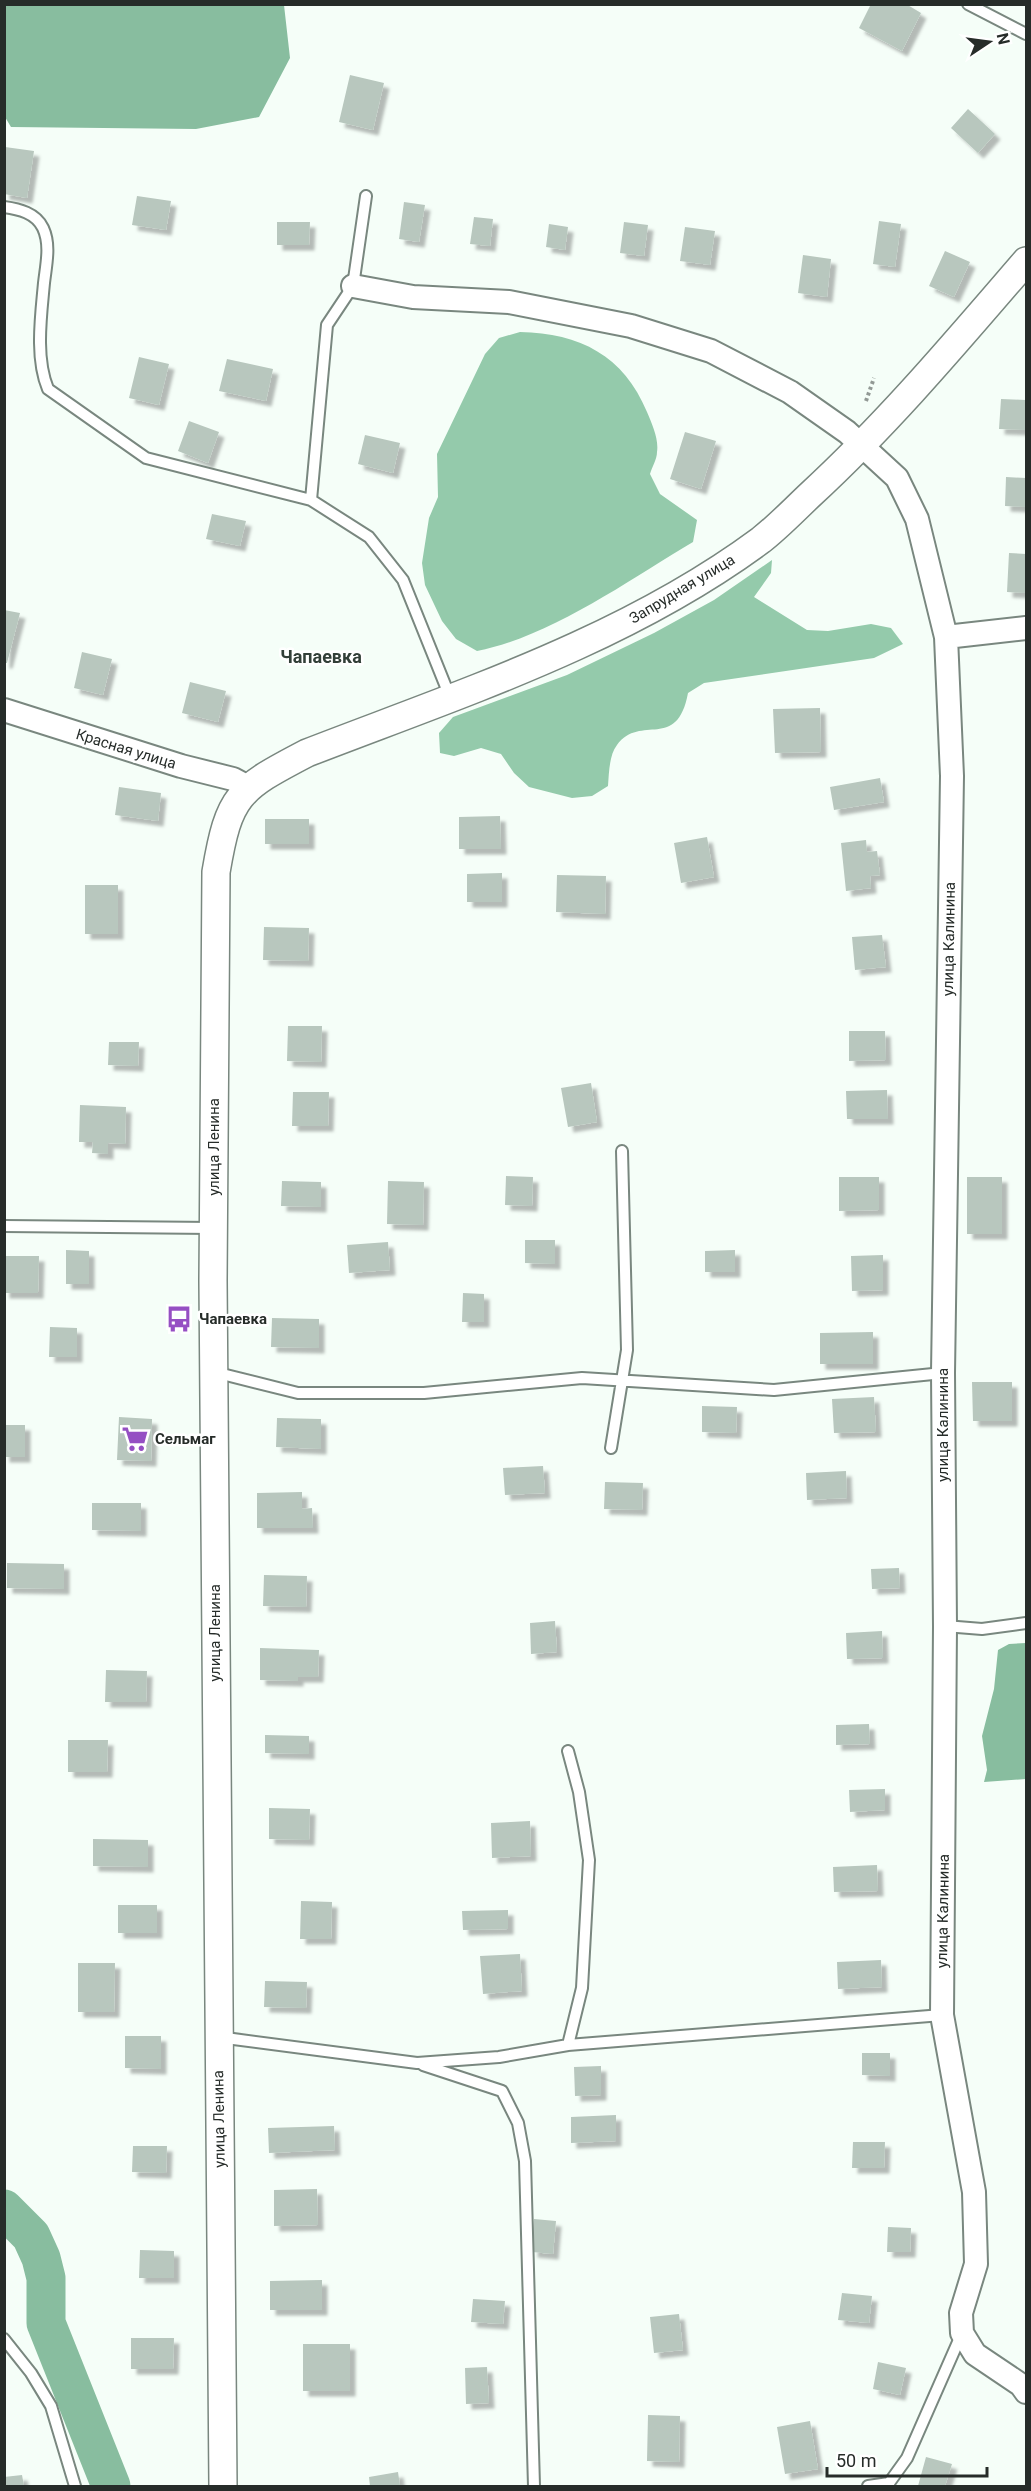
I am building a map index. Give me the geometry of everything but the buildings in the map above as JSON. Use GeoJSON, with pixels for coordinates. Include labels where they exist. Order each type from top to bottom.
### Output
{"type":"FeatureCollection","features":[{"type":"Feature","properties":{"kind":"street","name":"Запрудная улица"},"geometry":{"type":"LineString","coordinates":[[248,787],[307,753],[450,697],[620,626],[698,583],[762,539],[863,447],[1026,261]]}},
{"type":"Feature","properties":{"kind":"street","name":"улица Калинина"},"geometry":{"type":"LineString","coordinates":[[353,286],[413,297],[509,302],[631,326],[711,351],[790,392],[821,412],[897,478],[917,519],[946,638],[952,776],[943,1373],[945,1626],[942,2015],[974,2192],[976,2264],[961,2313],[962,2334]]}},
{"type":"Feature","properties":{"kind":"street"},"geometry":{"type":"LineString","coordinates":[[946,638],[1026,628]]}},
{"type":"Feature","properties":{"kind":"street","name":"Красная улица"},"geometry":{"type":"LineString","coordinates":[[4,710],[233,779],[248,787]]}},
{"type":"Feature","properties":{"kind":"street","name":"улица Ленина"},"geometry":{"type":"LineString","coordinates":[[223,2487],[213,1228],[216,872],[222,833],[232,805],[248,787]]}},
{"type":"Feature","properties":{"kind":"street"},"geometry":{"type":"LineString","coordinates":[[962,2334],[975,2354],[1021,2385],[1026,2392]]}},
{"type":"Feature","properties":{"kind":"lane"},"geometry":{"type":"LineString","coordinates":[[968,4],[1026,34]]}},
{"type":"Feature","properties":{"kind":"lane"},"geometry":{"type":"LineString","coordinates":[[311,500],[327,325],[353,286],[366,196]]}},
{"type":"Feature","properties":{"kind":"lane"},"geometry":{"type":"LineString","coordinates":[[4,207],[23,209],[42,226],[48,243],[42,304],[41,372],[48,389],[146,458],[311,500],[369,537],[403,580],[450,697]]}},
{"type":"Feature","properties":{"kind":"lane"},"geometry":{"type":"LineString","coordinates":[[611,1448],[627,1350],[622,1151]]}},
{"type":"Feature","properties":{"kind":"lane"},"geometry":{"type":"LineString","coordinates":[[4,1226],[213,1228]]}},
{"type":"Feature","properties":{"kind":"lane"},"geometry":{"type":"LineString","coordinates":[[214,1371],[298,1393],[424,1393],[582,1378],[622,1378],[774,1390],[943,1373]]}},
{"type":"Feature","properties":{"kind":"lane"},"geometry":{"type":"LineString","coordinates":[[945,1626],[982,1629],[1026,1623]]}},
{"type":"Feature","properties":{"kind":"lane"},"geometry":{"type":"LineString","coordinates":[[568,1752],[579,1791],[589,1860],[582,1988],[568,2045]]}},
{"type":"Feature","properties":{"kind":"lane"},"geometry":{"type":"LineString","coordinates":[[417,2063],[499,2057],[568,2045],[942,2015]]}},
{"type":"Feature","properties":{"kind":"lane"},"geometry":{"type":"LineString","coordinates":[[218,2037],[417,2063],[502,2091],[518,2123],[525,2161],[534,2487]]}},
{"type":"Feature","properties":{"kind":"lane"},"geometry":{"type":"LineString","coordinates":[[868,2487],[888,2485],[907,2458],[962,2334]]}},
{"type":"Feature","properties":{"kind":"lane"},"geometry":{"type":"LineString","coordinates":[[4,2339],[31,2373],[51,2406],[75,2487]]}},
{"type":"Feature","properties":{"kind":"path"},"geometry":{"type":"LineString","coordinates":[[866,401],[874,378]]}},
{"type":"Feature","properties":{"kind":"shaded area"},"geometry":{"type":"Polygon","coordinates":[[[5,4],[284,5],[290,58],[259,117],[196,129],[11,127],[5,117],[5,4]]]}},
{"type":"Feature","properties":{"kind":"shaded area"},"geometry":{"type":"Polygon","coordinates":[[[520,332],[562,337],[597,351],[613,362],[637,393],[653,427],[657,455],[650,474],[660,494],[697,520],[693,542],[588,606],[533,633],[505,644],[477,651],[456,639],[442,621],[425,585],[422,563],[429,518],[438,497],[437,454],[485,354],[499,338],[520,332]]]}},
{"type":"Feature","properties":{"kind":"shaded area"},"geometry":{"type":"Polygon","coordinates":[[[772,560],[771,573],[754,597],[807,630],[828,631],[871,624],[891,628],[903,644],[874,658],[704,683],[688,693],[683,711],[676,722],[667,727],[626,736],[617,745],[611,759],[608,786],[592,796],[572,798],[529,787],[514,773],[501,754],[481,748],[454,756],[440,753],[439,733],[453,717],[567,675],[654,633],[714,600],[772,560]]]}},
{"type":"Feature","properties":{"kind":"shaded area"},"geometry":{"type":"Polygon","coordinates":[[[1026,1643],[1026,1779],[984,1782],[987,1770],[982,1736],[994,1689],[998,1650],[1009,1644],[1026,1643]]]}},
{"type":"Feature","properties":{"kind":"waterway"},"geometry":{"type":"LineString","coordinates":[[4,2209],[31,2236],[41,2258],[46,2278],[46,2323],[111,2486]]}},
{"type":"Feature","properties":{"kind":"place","name":"Чапаевка"},"geometry":{"type":"Point","coordinates":[179,1319]}},
{"type":"Feature","properties":{"kind":"place","name":"Сельмаг"},"geometry":{"type":"Point","coordinates":[135,1439]}},
{"type":"Feature","properties":{"kind":"district","name":"Чапаевка"},"geometry":{"type":"Point","coordinates":[321,656]}}]}
